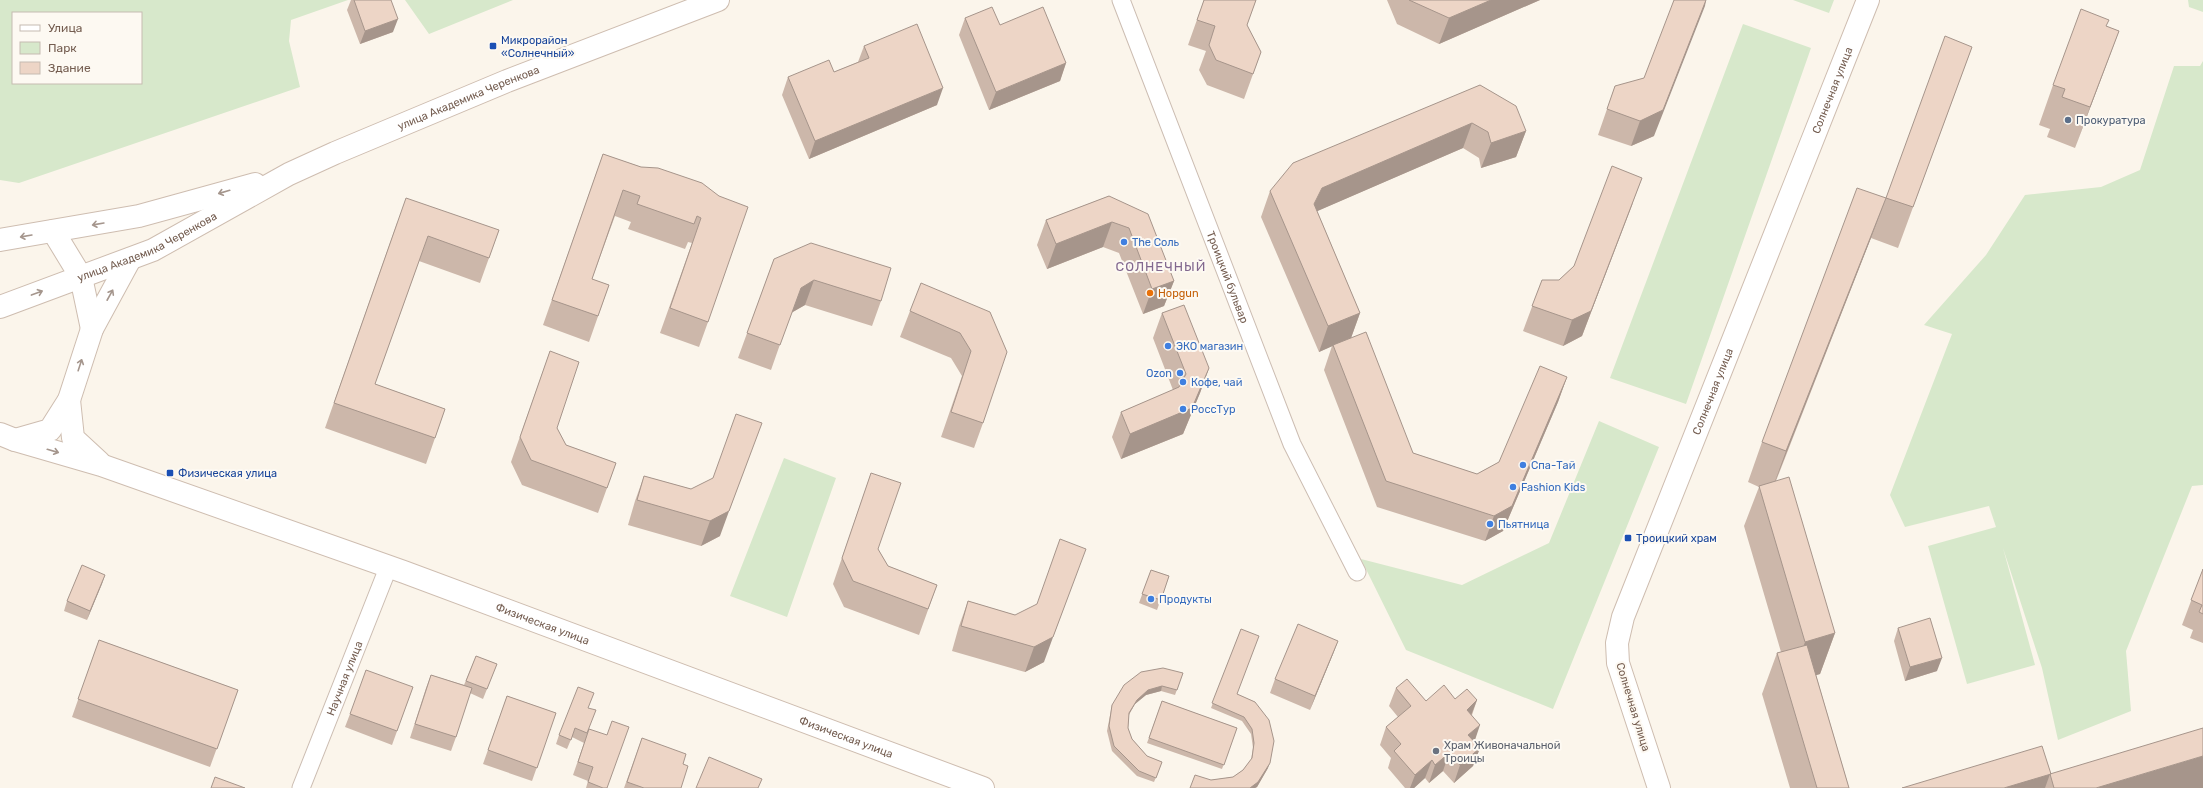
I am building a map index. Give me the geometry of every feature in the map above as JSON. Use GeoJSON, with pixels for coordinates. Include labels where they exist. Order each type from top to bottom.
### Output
{"type":"FeatureCollection","features":[{"type":"Feature","properties":{"kind":"street","name":"улица Академика Черенкова"},"geometry":{"type":"LineString","coordinates":[[0,307],[153,250],[289,174],[507,81],[718,0]]}},
{"type":"Feature","properties":{"kind":"street","name":"Троицкий бульвар"},"geometry":{"type":"LineString","coordinates":[[1121,0],[1292,444],[1357,572]]}},
{"type":"Feature","properties":{"kind":"street","name":"Солнечная улица"},"geometry":{"type":"LineString","coordinates":[[1659,788],[1618,663],[1617,643],[1623,617],[1868,0]]}},
{"type":"Feature","properties":{"kind":"street","name":"улица Академика Черенкова"},"geometry":{"type":"LineString","coordinates":[[0,240],[139,216],[289,174]]}},
{"type":"Feature","properties":{"kind":"street","name":"Физическая улица"},"geometry":{"type":"LineString","coordinates":[[53,231],[81,277],[92,329]]}},
{"type":"Feature","properties":{"kind":"street","name":"Физическая улица"},"geometry":{"type":"LineString","coordinates":[[8,437],[50,430],[69,400],[92,329],[130,259]]}},
{"type":"Feature","properties":{"kind":"street","name":"Физическая улица"},"geometry":{"type":"LineString","coordinates":[[69,400],[73,438],[101,464]]}},
{"type":"Feature","properties":{"kind":"street","name":"Физическая улица"},"geometry":{"type":"LineString","coordinates":[[8,437],[101,464],[388,568],[983,788]]}},
{"type":"Feature","properties":{"kind":"street","name":"Научная улица"},"geometry":{"type":"LineString","coordinates":[[301,788],[388,568]]}},
{"type":"Feature","properties":{"kind":"green space"},"geometry":{"type":"Polygon","coordinates":[[[0,0],[348,0],[291,20],[289,41],[300,87],[19,183],[0,180],[0,0]]]}},
{"type":"Feature","properties":{"kind":"green space"},"geometry":{"type":"Polygon","coordinates":[[[405,0],[513,0],[429,34],[405,0]]]}},
{"type":"Feature","properties":{"kind":"green space"},"geometry":{"type":"Polygon","coordinates":[[[1793,0],[1834,0],[1829,13],[1793,0]]]}},
{"type":"Feature","properties":{"kind":"green space"},"geometry":{"type":"Polygon","coordinates":[[[2188,0],[2203,0],[2203,12],[2189,7],[2188,0]]]}},
{"type":"Feature","properties":{"kind":"green space"},"geometry":{"type":"Polygon","coordinates":[[[1743,24],[1811,48],[1686,404],[1610,378],[1743,24]]]}},
{"type":"Feature","properties":{"kind":"green space"},"geometry":{"type":"Polygon","coordinates":[[[2203,61],[2203,485],[2192,486],[2126,651],[2131,711],[2058,740],[2042,668],[2003,548],[2035,665],[1967,684],[1928,546],[1996,527],[1989,506],[1905,527],[1890,495],[1952,334],[1924,325],[1986,255],[2025,195],[2101,187],[2140,170],[2174,66],[2200,66],[2203,61]]]}},
{"type":"Feature","properties":{"kind":"green space"},"geometry":{"type":"Polygon","coordinates":[[[1599,421],[1659,447],[1553,709],[1406,650],[1361,559],[1462,585],[1549,543],[1599,421]]]}},
{"type":"Feature","properties":{"kind":"green space"},"geometry":{"type":"Polygon","coordinates":[[[784,458],[836,478],[787,617],[730,596],[784,458]]]}},
{"type":"Feature","properties":{"kind":"building"},"geometry":{"type":"Polygon","coordinates":[[[354,0],[391,0],[398,19],[365,31],[354,0]]]}},
{"type":"Feature","properties":{"kind":"building"},"geometry":{"type":"Polygon","coordinates":[[[1204,0],[1256,0],[1247,25],[1261,52],[1253,74],[1216,60],[1209,45],[1215,26],[1197,20],[1204,0]]]}},
{"type":"Feature","properties":{"kind":"building"},"geometry":{"type":"Polygon","coordinates":[[[1409,0],[1491,0],[1449,18],[1409,0]]]}},
{"type":"Feature","properties":{"kind":"building"},"geometry":{"type":"Polygon","coordinates":[[[1674,0],[1706,0],[1663,110],[1640,121],[1607,109],[1615,86],[1644,78],[1674,0]]]}},
{"type":"Feature","properties":{"kind":"building"},"geometry":{"type":"Polygon","coordinates":[[[992,7],[1000,25],[1043,7],[1066,63],[996,92],[965,18],[992,7]]]}},
{"type":"Feature","properties":{"kind":"building"},"geometry":{"type":"Polygon","coordinates":[[[2081,9],[2109,20],[2106,26],[2119,31],[2090,107],[2062,97],[2065,89],[2053,85],[2081,9]]]}},
{"type":"Feature","properties":{"kind":"building"},"geometry":{"type":"Polygon","coordinates":[[[917,24],[943,88],[815,141],[788,77],[829,60],[834,72],[869,58],[864,46],[917,24]]]}},
{"type":"Feature","properties":{"kind":"building"},"geometry":{"type":"Polygon","coordinates":[[[1945,36],[1972,47],[1913,207],[1886,198],[1945,36]]]}},
{"type":"Feature","properties":{"kind":"building"},"geometry":{"type":"Polygon","coordinates":[[[1480,85],[1516,106],[1526,131],[1491,143],[1488,132],[1472,123],[1322,188],[1314,204],[1360,313],[1328,326],[1270,191],[1293,163],[1480,85]]]}},
{"type":"Feature","properties":{"kind":"building"},"geometry":{"type":"Polygon","coordinates":[[[603,154],[641,167],[658,168],[702,183],[719,196],[748,207],[708,322],[670,308],[701,218],[697,216],[694,224],[637,204],[640,196],[623,190],[592,279],[609,285],[598,316],[552,300],[603,154]]]}},
{"type":"Feature","properties":{"kind":"building"},"geometry":{"type":"Polygon","coordinates":[[[1612,166],[1642,178],[1591,311],[1572,320],[1532,306],[1542,280],[1559,280],[1574,266],[1612,166]]]}},
{"type":"Feature","properties":{"kind":"building"},"geometry":{"type":"Polygon","coordinates":[[[1857,188],[1886,198],[1786,451],[1762,442],[1857,188]]]}},
{"type":"Feature","properties":{"kind":"building"},"geometry":{"type":"Polygon","coordinates":[[[1109,196],[1148,214],[1174,281],[1152,289],[1129,228],[1112,222],[1056,244],[1046,220],[1109,196]]]}},
{"type":"Feature","properties":{"kind":"building"},"geometry":{"type":"Polygon","coordinates":[[[406,198],[499,230],[489,258],[428,236],[375,384],[445,409],[435,438],[334,403],[406,198]]]}},
{"type":"Feature","properties":{"kind":"building"},"geometry":{"type":"Polygon","coordinates":[[[811,243],[891,268],[881,301],[814,280],[801,288],[780,345],[747,333],[774,259],[811,243]]]}},
{"type":"Feature","properties":{"kind":"building"},"geometry":{"type":"Polygon","coordinates":[[[921,283],[990,312],[1007,352],[983,423],[951,412],[971,351],[960,333],[910,311],[921,283]]]}},
{"type":"Feature","properties":{"kind":"building"},"geometry":{"type":"Polygon","coordinates":[[[1184,305],[1209,368],[1192,408],[1130,434],[1121,412],[1179,387],[1186,374],[1162,313],[1184,305]]]}},
{"type":"Feature","properties":{"kind":"building"},"geometry":{"type":"Polygon","coordinates":[[[1366,332],[1413,453],[1477,474],[1499,462],[1540,366],[1567,377],[1512,506],[1494,516],[1386,481],[1333,345],[1366,332]]]}},
{"type":"Feature","properties":{"kind":"building"},"geometry":{"type":"Polygon","coordinates":[[[550,351],[579,362],[557,428],[566,445],[616,463],[607,488],[531,460],[520,437],[550,351]]]}},
{"type":"Feature","properties":{"kind":"building"},"geometry":{"type":"Polygon","coordinates":[[[736,414],[762,423],[729,511],[710,521],[637,500],[644,476],[691,489],[713,478],[736,414]]]}},
{"type":"Feature","properties":{"kind":"building"},"geometry":{"type":"Polygon","coordinates":[[[871,473],[901,483],[878,549],[888,566],[937,585],[928,609],[853,581],[842,558],[871,473]]]}},
{"type":"Feature","properties":{"kind":"building"},"geometry":{"type":"Polygon","coordinates":[[[1789,477],[1835,633],[1805,642],[1759,486],[1789,477]]]}},
{"type":"Feature","properties":{"kind":"building"},"geometry":{"type":"Polygon","coordinates":[[[1060,539],[1086,549],[1053,637],[1034,647],[961,626],[968,601],[1015,615],[1037,604],[1060,539]]]}},
{"type":"Feature","properties":{"kind":"building"},"geometry":{"type":"Polygon","coordinates":[[[82,565],[105,575],[90,611],[67,601],[82,565]]]}},
{"type":"Feature","properties":{"kind":"building"},"geometry":{"type":"Polygon","coordinates":[[[2203,569],[2203,614],[2199,612],[2202,605],[2191,600],[2203,569]]]}},
{"type":"Feature","properties":{"kind":"building"},"geometry":{"type":"Polygon","coordinates":[[[1151,570],[1169,576],[1161,600],[1142,594],[1151,570]]]}},
{"type":"Feature","properties":{"kind":"building"},"geometry":{"type":"Polygon","coordinates":[[[1930,618],[1942,658],[1910,667],[1898,628],[1930,618]]]}},
{"type":"Feature","properties":{"kind":"building"},"geometry":{"type":"Polygon","coordinates":[[[1298,624],[1338,641],[1315,696],[1275,679],[1298,624]]]}},
{"type":"Feature","properties":{"kind":"building"},"geometry":{"type":"Polygon","coordinates":[[[1241,629],[1259,636],[1237,694],[1255,702],[1269,720],[1274,741],[1270,763],[1258,782],[1250,788],[1190,788],[1195,775],[1211,780],[1233,777],[1243,770],[1252,758],[1254,743],[1252,729],[1244,717],[1212,703],[1241,629]]]}},
{"type":"Feature","properties":{"kind":"building"},"geometry":{"type":"Polygon","coordinates":[[[99,640],[238,690],[217,749],[78,699],[99,640]]]}},
{"type":"Feature","properties":{"kind":"building"},"geometry":{"type":"Polygon","coordinates":[[[1807,645],[1849,788],[1817,788],[1777,653],[1807,645]]]}},
{"type":"Feature","properties":{"kind":"building"},"geometry":{"type":"Polygon","coordinates":[[[476,656],[497,664],[487,689],[466,681],[476,656]]]}},
{"type":"Feature","properties":{"kind":"building"},"geometry":{"type":"Polygon","coordinates":[[[1163,668],[1183,673],[1177,690],[1162,686],[1148,690],[1137,700],[1129,713],[1128,728],[1132,739],[1147,756],[1162,762],[1156,778],[1139,771],[1114,746],[1109,726],[1112,705],[1124,685],[1141,672],[1163,668]]]}},
{"type":"Feature","properties":{"kind":"building"},"geometry":{"type":"Polygon","coordinates":[[[366,670],[413,687],[397,731],[350,714],[366,670]]]}},
{"type":"Feature","properties":{"kind":"building"},"geometry":{"type":"Polygon","coordinates":[[[431,675],[472,688],[456,737],[415,724],[431,675]]]}},
{"type":"Feature","properties":{"kind":"building"},"geometry":{"type":"Polygon","coordinates":[[[1407,679],[1426,701],[1444,685],[1455,699],[1467,689],[1477,700],[1467,710],[1480,725],[1468,735],[1480,748],[1460,765],[1449,753],[1435,765],[1432,760],[1415,775],[1394,751],[1401,744],[1386,727],[1411,706],[1396,688],[1407,679]]]}},
{"type":"Feature","properties":{"kind":"building"},"geometry":{"type":"Polygon","coordinates":[[[578,687],[594,693],[588,708],[596,710],[587,733],[575,728],[571,740],[559,735],[578,687]]]}},
{"type":"Feature","properties":{"kind":"building"},"geometry":{"type":"Polygon","coordinates":[[[507,696],[556,713],[537,768],[488,750],[507,696]]]}},
{"type":"Feature","properties":{"kind":"building"},"geometry":{"type":"Polygon","coordinates":[[[1162,701],[1237,728],[1224,765],[1149,738],[1162,701]]]}},
{"type":"Feature","properties":{"kind":"building"},"geometry":{"type":"Polygon","coordinates":[[[612,721],[629,727],[607,788],[603,788],[588,782],[593,767],[578,762],[589,729],[607,735],[612,721]]]}},
{"type":"Feature","properties":{"kind":"building"},"geometry":{"type":"Polygon","coordinates":[[[2203,728],[2203,756],[2096,788],[2054,788],[2050,774],[2203,728]]]}},
{"type":"Feature","properties":{"kind":"building"},"geometry":{"type":"Polygon","coordinates":[[[642,738],[686,754],[683,764],[688,766],[681,788],[644,788],[627,782],[642,738]]]}},
{"type":"Feature","properties":{"kind":"building"},"geometry":{"type":"Polygon","coordinates":[[[2042,746],[2051,774],[2004,788],[1902,788],[2042,746]]]}},
{"type":"Feature","properties":{"kind":"building"},"geometry":{"type":"Polygon","coordinates":[[[709,757],[762,779],[758,788],[696,788],[709,757]]]}},
{"type":"Feature","properties":{"kind":"building"},"geometry":{"type":"Polygon","coordinates":[[[215,777],[245,788],[211,788],[215,777]]]}},
{"type":"Feature","properties":{"kind":"place","name":"Микрорайон «Солнечный»"},"geometry":{"type":"Point","coordinates":[493,46]}},
{"type":"Feature","properties":{"kind":"place","name":"Прокуратура"},"geometry":{"type":"Point","coordinates":[2068,120]}},
{"type":"Feature","properties":{"kind":"place","name":"The Соль"},"geometry":{"type":"Point","coordinates":[1124,242]}},
{"type":"Feature","properties":{"kind":"place","name":"Hopgun"},"geometry":{"type":"Point","coordinates":[1150,293]}},
{"type":"Feature","properties":{"kind":"place","name":"ЭКО магазин"},"geometry":{"type":"Point","coordinates":[1168,346]}},
{"type":"Feature","properties":{"kind":"place","name":"Ozon"},"geometry":{"type":"Point","coordinates":[1180,373]}},
{"type":"Feature","properties":{"kind":"place","name":"Кофе, чай"},"geometry":{"type":"Point","coordinates":[1183,382]}},
{"type":"Feature","properties":{"kind":"place","name":"РоссТур"},"geometry":{"type":"Point","coordinates":[1183,409]}},
{"type":"Feature","properties":{"kind":"place","name":"Спа-Тай"},"geometry":{"type":"Point","coordinates":[1523,465]}},
{"type":"Feature","properties":{"kind":"place","name":"Физическая улица"},"geometry":{"type":"Point","coordinates":[170,473]}},
{"type":"Feature","properties":{"kind":"place","name":"Fashion Kids"},"geometry":{"type":"Point","coordinates":[1513,487]}},
{"type":"Feature","properties":{"kind":"place","name":"Пьятница"},"geometry":{"type":"Point","coordinates":[1490,524]}},
{"type":"Feature","properties":{"kind":"place","name":"Троицкий храм"},"geometry":{"type":"Point","coordinates":[1628,538]}},
{"type":"Feature","properties":{"kind":"place","name":"Продукты"},"geometry":{"type":"Point","coordinates":[1151,599]}},
{"type":"Feature","properties":{"kind":"place","name":"Храм Живоначальной Троицы"},"geometry":{"type":"Point","coordinates":[1436,751]}},
{"type":"Feature","properties":{"kind":"district","name":"СОЛНЕЧНЫЙ"},"geometry":{"type":"Point","coordinates":[1161,266]}}]}
